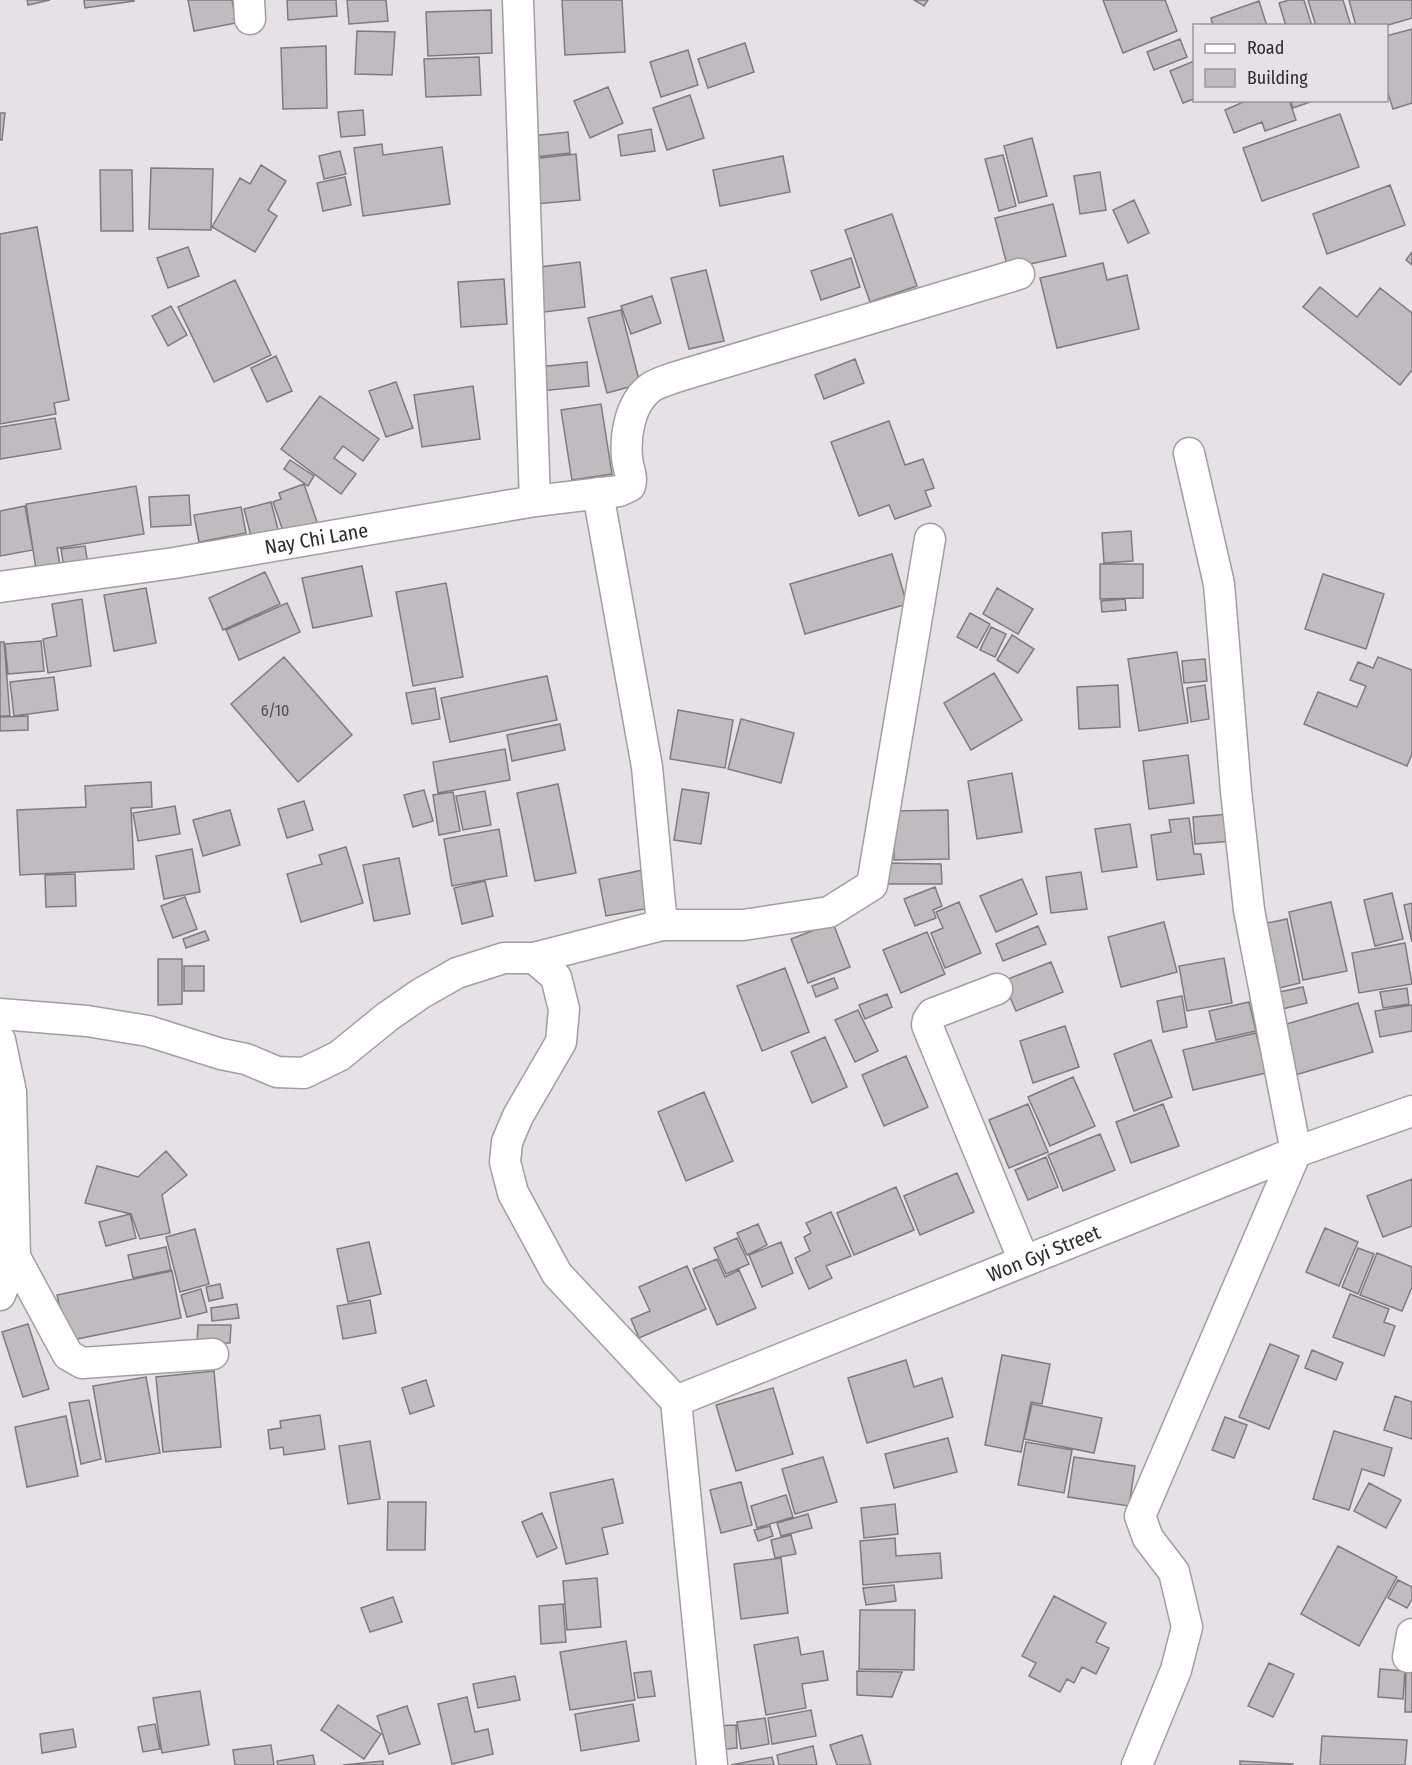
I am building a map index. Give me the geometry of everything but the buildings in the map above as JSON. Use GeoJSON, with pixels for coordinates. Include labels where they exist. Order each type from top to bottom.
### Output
{"type":"FeatureCollection","features":[{"type":"Feature","properties":{"kind":"street"},"geometry":{"type":"LineString","coordinates":[[519,0],[535,501]]}},
{"type":"Feature","properties":{"kind":"street","name":"Nay Chi Lane"},"geometry":{"type":"LineString","coordinates":[[0,587],[174,563],[535,501],[619,491],[630,486],[632,479],[627,459],[628,432],[634,406],[650,388],[676,377],[1019,274]]}},
{"type":"Feature","properties":{"kind":"street"},"geometry":{"type":"LineString","coordinates":[[1137,1765],[1176,1670],[1187,1627],[1174,1572],[1148,1538],[1140,1516],[1296,1152],[1250,910],[1236,791],[1219,584],[1189,453]]}},
{"type":"Feature","properties":{"kind":"street"},"geometry":{"type":"LineString","coordinates":[[598,494],[647,767],[662,925]]}},
{"type":"Feature","properties":{"kind":"street"},"geometry":{"type":"LineString","coordinates":[[0,1014],[87,1021],[148,1031],[221,1054],[246,1059],[277,1072],[304,1073],[339,1056],[420,993],[457,973],[504,958],[534,958],[662,925],[743,925],[829,912],[872,885],[930,538]]}},
{"type":"Feature","properties":{"kind":"street"},"geometry":{"type":"LineString","coordinates":[[534,958],[556,977],[564,1009],[561,1042],[518,1116],[507,1142],[505,1162],[513,1193],[557,1274],[676,1401],[712,1765]]}},
{"type":"Feature","properties":{"kind":"street"},"geometry":{"type":"LineString","coordinates":[[997,989],[932,1014],[927,1025],[1024,1261]]}},
{"type":"Feature","properties":{"kind":"street"},"geometry":{"type":"LineString","coordinates":[[0,1040],[11,1092],[15,1257],[0,1295]]}},
{"type":"Feature","properties":{"kind":"street","name":"Won Gyi Street"},"geometry":{"type":"LineString","coordinates":[[676,1401],[1296,1152],[1412,1111]]}},
{"type":"Feature","properties":{"kind":"street"},"geometry":{"type":"LineString","coordinates":[[15,1257],[68,1355],[82,1363],[213,1354]]}}]}
